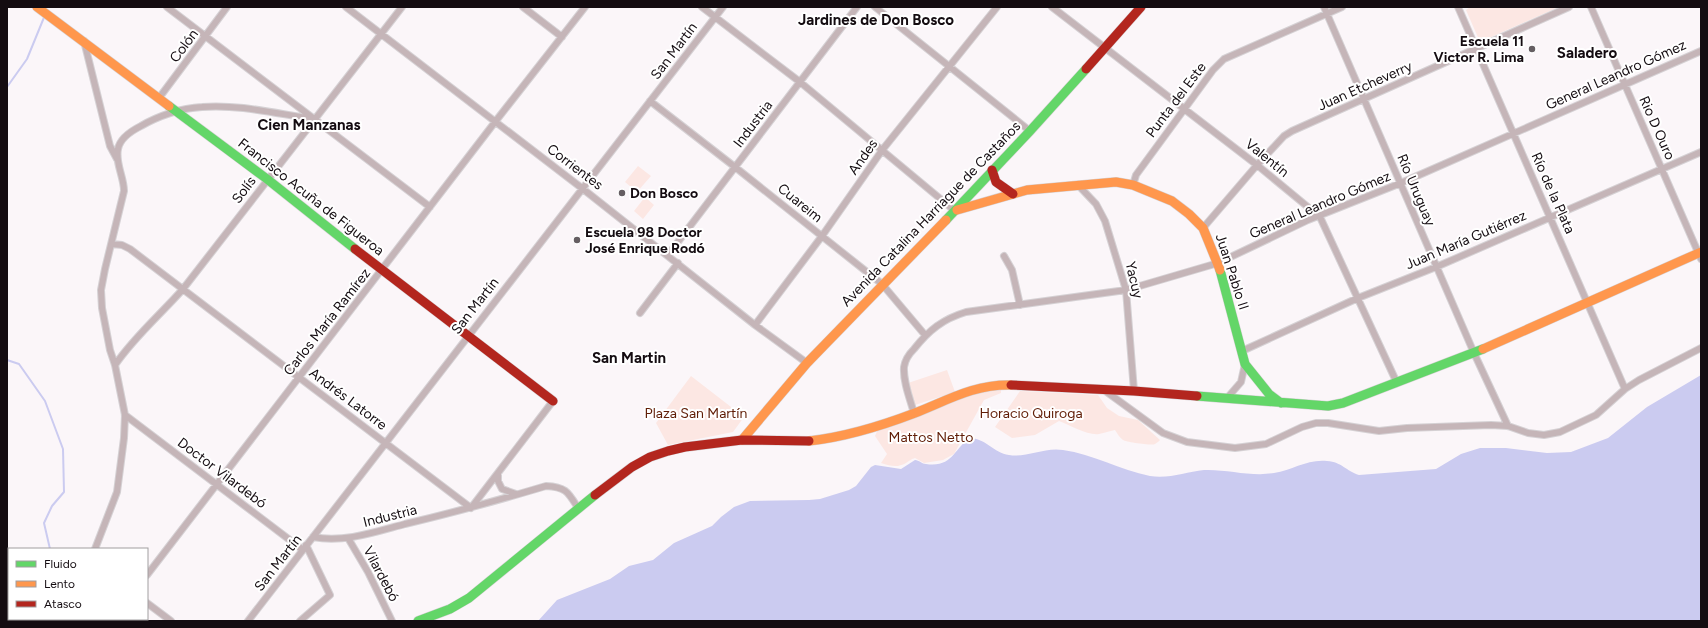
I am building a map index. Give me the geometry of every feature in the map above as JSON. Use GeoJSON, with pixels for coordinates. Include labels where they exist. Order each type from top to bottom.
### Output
{"type":"FeatureCollection","features":[{"type":"Feature","properties":{"kind":"street","name":"Francisco Acuña de Figueroa"},"geometry":{"type":"LineString","coordinates":[[37,7],[267,179],[382,270],[553,401]]}},
{"type":"Feature","properties":{"kind":"street"},"geometry":{"type":"LineString","coordinates":[[167,7],[430,207]]}},
{"type":"Feature","properties":{"kind":"street","name":"Colón"},"geometry":{"type":"LineString","coordinates":[[159,98],[227,7]]}},
{"type":"Feature","properties":{"kind":"street","name":"Corrientes"},"geometry":{"type":"LineString","coordinates":[[346,7],[584,189],[755,325],[807,363]]}},
{"type":"Feature","properties":{"kind":"street","name":"Solís"},"geometry":{"type":"LineString","coordinates":[[115,365],[127,347],[184,289],[267,179],[382,35],[402,7]]}},
{"type":"Feature","properties":{"kind":"street"},"geometry":{"type":"LineString","coordinates":[[523,7],[562,37]]}},
{"type":"Feature","properties":{"kind":"street","name":"Carlos María Ramírez"},"geometry":{"type":"LineString","coordinates":[[148,574],[585,7]]}},
{"type":"Feature","properties":{"kind":"street"},"geometry":{"type":"LineString","coordinates":[[702,7],[800,82],[883,149],[956,211]]}},
{"type":"Feature","properties":{"kind":"street","name":"San Martín"},"geometry":{"type":"LineString","coordinates":[[248,621],[468,335],[584,189],[723,7]]}},
{"type":"Feature","properties":{"kind":"street","name":"Industria"},"geometry":{"type":"LineString","coordinates":[[668,255],[857,7]]}},
{"type":"Feature","properties":{"kind":"street"},"geometry":{"type":"LineString","coordinates":[[875,7],[1030,131]]}},
{"type":"Feature","properties":{"kind":"street","name":"Andes"},"geometry":{"type":"LineString","coordinates":[[755,325],[822,236],[883,149],[997,7]]}},
{"type":"Feature","properties":{"kind":"street","name":"Valentín"},"geometry":{"type":"LineString","coordinates":[[1052,7],[1257,165],[1320,216],[1397,383]]}},
{"type":"Feature","properties":{"kind":"street","name":"Avenida Catalina Harriague de Castaños"},"geometry":{"type":"LineString","coordinates":[[742,440],[807,363],[882,284],[956,211],[1141,7]]}},
{"type":"Feature","properties":{"kind":"street","name":"Río Uruguay"},"geometry":{"type":"LineString","coordinates":[[1324,7],[1436,267],[1508,426]]}},
{"type":"Feature","properties":{"kind":"street","name":"Punta del Este"},"geometry":{"type":"LineString","coordinates":[[1133,185],[1136,175],[1213,70],[1224,59],[1342,7]]}},
{"type":"Feature","properties":{"kind":"street","name":"Río de la Plata"},"geometry":{"type":"LineString","coordinates":[[1458,7],[1625,389]]}},
{"type":"Feature","properties":{"kind":"street","name":"Juan Etcheverry"},"geometry":{"type":"LineString","coordinates":[[1203,228],[1257,165],[1284,136],[1292,131],[1569,7]]}},
{"type":"Feature","properties":{"kind":"street","name":"Rio D Ouro"},"geometry":{"type":"LineString","coordinates":[[1591,7],[1700,255]]}},
{"type":"Feature","properties":{"kind":"street"},"geometry":{"type":"LineString","coordinates":[[84,41],[110,146],[117,160],[124,181],[124,191],[101,290],[102,308],[108,343],[115,365],[125,415],[121,471],[117,492],[95,548]]}},
{"type":"Feature","properties":{"kind":"street","name":"General Leandro Gómez"},"geometry":{"type":"LineString","coordinates":[[914,413],[904,376],[904,366],[908,356],[925,335],[936,325],[951,317],[966,312],[1126,290],[1218,263],[1308,220],[1400,183],[1701,51]]}},
{"type":"Feature","properties":{"kind":"street","name":"Cuareim"},"geometry":{"type":"LineString","coordinates":[[650,102],[735,167],[882,284],[925,335]]}},
{"type":"Feature","properties":{"kind":"street"},"geometry":{"type":"LineString","coordinates":[[117,160],[121,141],[133,130],[151,120],[177,112],[201,107],[229,107],[314,119]]}},
{"type":"Feature","properties":{"kind":"street","name":"Juan María Gutiérrez"},"geometry":{"type":"LineString","coordinates":[[1242,350],[1358,298],[1436,267],[1661,168],[1701,152]]}},
{"type":"Feature","properties":{"kind":"street"},"geometry":{"type":"LineString","coordinates":[[992,170],[992,174],[996,182],[1003,189],[1013,194]]}},
{"type":"Feature","properties":{"kind":"street","name":"Juan Pablo II"},"geometry":{"type":"LineString","coordinates":[[956,211],[1027,190],[1116,182],[1133,185],[1172,201],[1189,214],[1203,228],[1218,263],[1245,364],[1269,394],[1282,404]]}},
{"type":"Feature","properties":{"kind":"street","name":"Yacuy"},"geometry":{"type":"LineString","coordinates":[[1078,185],[1096,204],[1105,221],[1126,290],[1134,391]]}},
{"type":"Feature","properties":{"kind":"street","name":"Andrés Latorre"},"geometry":{"type":"LineString","coordinates":[[112,244],[122,245],[130,249],[471,508]]}},
{"type":"Feature","properties":{"kind":"street"},"geometry":{"type":"LineString","coordinates":[[418,621],[450,609],[469,598],[578,508],[632,467],[650,457],[668,450],[742,440],[807,441],[828,439],[914,413],[964,392],[985,386],[1005,385],[1102,389],[1228,397],[1282,404],[1328,406],[1343,403],[1474,353],[1587,302],[1700,255]]}},
{"type":"Feature","properties":{"kind":"street"},"geometry":{"type":"LineString","coordinates":[[1004,256],[1012,270],[1020,304]]}},
{"type":"Feature","properties":{"kind":"street"},"geometry":{"type":"LineString","coordinates":[[640,313],[678,263]]}},
{"type":"Feature","properties":{"kind":"street"},"geometry":{"type":"LineString","coordinates":[[1102,389],[1162,433],[1187,442],[1235,448],[1266,444],[1302,427],[1316,423],[1328,423],[1379,431],[1423,427],[1491,425],[1508,426],[1528,433],[1544,435],[1560,432],[1596,416],[1625,389],[1639,380],[1701,348]]}},
{"type":"Feature","properties":{"kind":"street"},"geometry":{"type":"LineString","coordinates":[[1228,397],[1241,382],[1245,364]]}},
{"type":"Feature","properties":{"kind":"street"},"geometry":{"type":"LineString","coordinates":[[471,508],[553,401]]}},
{"type":"Feature","properties":{"kind":"street","name":"Doctor Vilardebó"},"geometry":{"type":"LineString","coordinates":[[125,415],[305,548]]}},
{"type":"Feature","properties":{"kind":"street"},"geometry":{"type":"LineString","coordinates":[[498,473],[498,481],[502,489],[510,493],[518,494]]}},
{"type":"Feature","properties":{"kind":"street","name":"Industria"},"geometry":{"type":"LineString","coordinates":[[313,537],[326,540],[348,538],[471,508],[546,486],[558,486],[568,492],[578,508]]}},
{"type":"Feature","properties":{"kind":"street","name":"Vilardebó"},"geometry":{"type":"LineString","coordinates":[[348,538],[368,572],[392,621]]}},
{"type":"Feature","properties":{"kind":"street"},"geometry":{"type":"LineString","coordinates":[[300,621],[330,595],[305,548]]}},
{"type":"Feature","properties":{"kind":"street"},"geometry":{"type":"LineString","coordinates":[[148,604],[171,621]]}},
{"type":"Feature","properties":{"kind":"green space"},"geometry":{"type":"Polygon","coordinates":[[[1470,7],[1559,7],[1480,42],[1466,10],[1470,7]]]}},
{"type":"Feature","properties":{"kind":"green space"},"geometry":{"type":"Polygon","coordinates":[[[638,166],[651,176],[637,192],[625,182],[638,166]]]}},
{"type":"Feature","properties":{"kind":"green space"},"geometry":{"type":"Polygon","coordinates":[[[645,197],[654,205],[643,219],[634,211],[645,197]]]}},
{"type":"Feature","properties":{"kind":"green space"},"geometry":{"type":"Polygon","coordinates":[[[947,370],[955,392],[915,405],[908,383],[947,370]]]}},
{"type":"Feature","properties":{"kind":"green space","name":"Plaza San Martín"},"geometry":{"type":"Polygon","coordinates":[[[691,376],[744,417],[733,432],[668,445],[656,423],[691,376]]]}},
{"type":"Feature","properties":{"kind":"green space","name":"Mattos Netto"},"geometry":{"type":"Polygon","coordinates":[[[1001,388],[1001,393],[984,400],[954,454],[943,460],[924,463],[915,458],[903,465],[897,466],[881,463],[887,454],[875,436],[878,429],[979,392],[1001,388]]]}},
{"type":"Feature","properties":{"kind":"green space","name":"Horacio Quiroga"},"geometry":{"type":"Polygon","coordinates":[[[1020,391],[1098,395],[1107,408],[1119,416],[1138,420],[1160,440],[1156,444],[1129,442],[1122,439],[1115,430],[1095,434],[1085,432],[1059,421],[1035,435],[1012,438],[995,427],[1020,391]]]}},
{"type":"Feature","properties":{"kind":"water"},"geometry":{"type":"Polygon","coordinates":[[[1701,375],[1701,621],[538,621],[557,600],[610,579],[629,566],[653,560],[674,543],[712,526],[734,507],[750,501],[820,499],[849,490],[856,486],[871,467],[875,465],[901,469],[915,460],[926,464],[942,463],[948,460],[970,438],[980,440],[1004,454],[1016,456],[1056,449],[1063,450],[1085,455],[1128,470],[1157,477],[1204,470],[1265,474],[1281,472],[1306,463],[1320,461],[1336,463],[1359,475],[1436,469],[1461,454],[1480,448],[1506,448],[1547,453],[1571,452],[1608,438],[1647,407],[1701,375]]]}},
{"type":"Feature","properties":{"kind":"waterway"},"geometry":{"type":"LineString","coordinates":[[7,87],[27,59],[45,15]]}},
{"type":"Feature","properties":{"kind":"waterway"},"geometry":{"type":"LineString","coordinates":[[7,360],[19,364],[45,401],[63,449],[64,492],[52,506],[44,523],[50,548]]}},
{"type":"Feature","properties":{"kind":"traffic: fast"},"geometry":{"type":"LineString","coordinates":[[946,220],[1086,69]]}},
{"type":"Feature","properties":{"kind":"traffic: fast"},"geometry":{"type":"LineString","coordinates":[[169,106],[267,179],[355,249]]}},
{"type":"Feature","properties":{"kind":"traffic: fast"},"geometry":{"type":"LineString","coordinates":[[1220,270],[1245,364],[1269,394],[1281,403]]}},
{"type":"Feature","properties":{"kind":"traffic: fast"},"geometry":{"type":"LineString","coordinates":[[1197,396],[1328,406],[1343,403],[1483,349]]}},
{"type":"Feature","properties":{"kind":"traffic: fast"},"geometry":{"type":"LineString","coordinates":[[418,621],[450,609],[469,598],[595,495]]}},
{"type":"Feature","properties":{"kind":"traffic: slow"},"geometry":{"type":"LineString","coordinates":[[37,7],[169,106]]}},
{"type":"Feature","properties":{"kind":"traffic: slow"},"geometry":{"type":"LineString","coordinates":[[957,210],[1027,190],[1116,182],[1133,185],[1172,201],[1189,214],[1203,228],[1220,270]]}},
{"type":"Feature","properties":{"kind":"traffic: slow"},"geometry":{"type":"LineString","coordinates":[[742,440],[807,363],[946,220]]}},
{"type":"Feature","properties":{"kind":"traffic: slow"},"geometry":{"type":"LineString","coordinates":[[1483,349],[1701,252]]}},
{"type":"Feature","properties":{"kind":"traffic: slow"},"geometry":{"type":"LineString","coordinates":[[809,441],[836,437],[876,427],[974,390],[998,385],[1011,385]]}},
{"type":"Feature","properties":{"kind":"traffic: jam"},"geometry":{"type":"LineString","coordinates":[[1086,69],[1141,7]]}},
{"type":"Feature","properties":{"kind":"traffic: jam"},"geometry":{"type":"LineString","coordinates":[[992,170],[996,182],[1013,194]]}},
{"type":"Feature","properties":{"kind":"traffic: jam"},"geometry":{"type":"LineString","coordinates":[[355,249],[553,401]]}},
{"type":"Feature","properties":{"kind":"traffic: jam"},"geometry":{"type":"LineString","coordinates":[[1011,385],[1134,391],[1197,396]]}},
{"type":"Feature","properties":{"kind":"traffic: jam"},"geometry":{"type":"LineString","coordinates":[[595,495],[632,467],[650,457],[668,451],[685,447],[742,440],[809,441]]}},
{"type":"Feature","properties":{"kind":"place","name":"Escuela 11 Victor R. Lima"},"geometry":{"type":"Point","coordinates":[1532,49]}},
{"type":"Feature","properties":{"kind":"place","name":"Don Bosco"},"geometry":{"type":"Point","coordinates":[622,193]}},
{"type":"Feature","properties":{"kind":"place","name":"Escuela 98 Doctor José Enrique Rodó"},"geometry":{"type":"Point","coordinates":[577,240]}},
{"type":"Feature","properties":{"kind":"district","name":"Jardines de Don Bosco"},"geometry":{"type":"Point","coordinates":[876,20]}},
{"type":"Feature","properties":{"kind":"district","name":"Saladero"},"geometry":{"type":"Point","coordinates":[1587,53]}},
{"type":"Feature","properties":{"kind":"district","name":"Cien Manzanas"},"geometry":{"type":"Point","coordinates":[309,125]}},
{"type":"Feature","properties":{"kind":"district","name":"San Martin"},"geometry":{"type":"Point","coordinates":[629,358]}}]}
